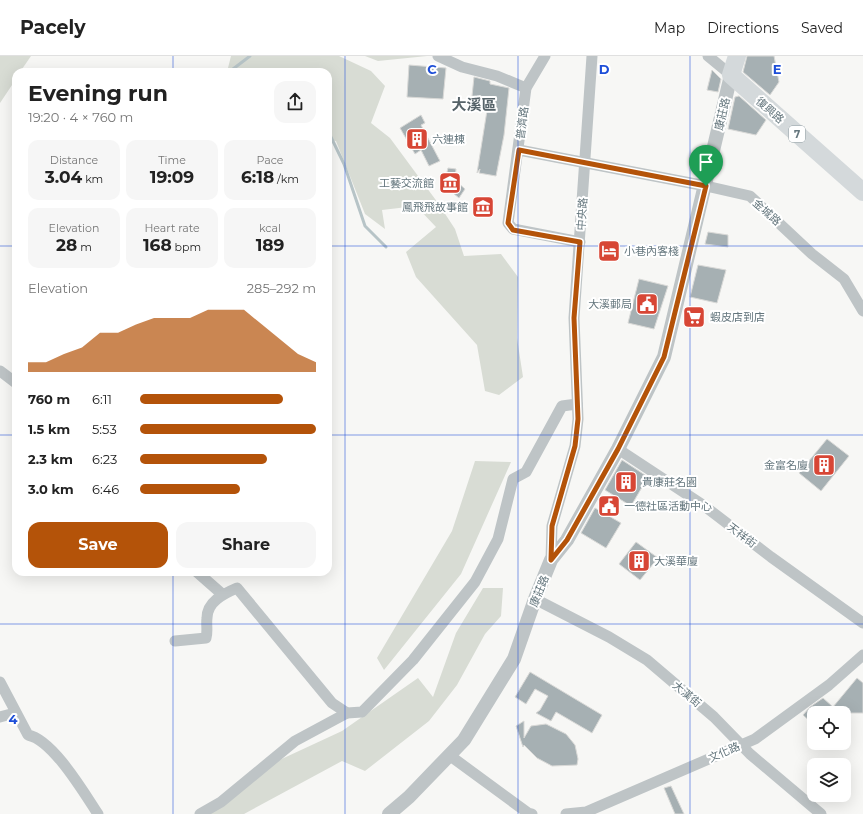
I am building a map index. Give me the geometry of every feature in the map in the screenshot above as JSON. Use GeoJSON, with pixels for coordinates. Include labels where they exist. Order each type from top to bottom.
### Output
{"type":"FeatureCollection","features":[{"type":"Feature","properties":{"kind":"main road"},"geometry":{"type":"LineString","coordinates":[[731,75],[737,56]]}},
{"type":"Feature","properties":{"kind":"main road","name":"復興路"},"geometry":{"type":"LineString","coordinates":[[731,75],[861,185]]}},
{"type":"Feature","properties":{"kind":"street"},"geometry":{"type":"LineString","coordinates":[[438,56],[462,67],[497,76],[526,88],[545,56]]}},
{"type":"Feature","properties":{"kind":"street","name":"中央路"},"geometry":{"type":"LineString","coordinates":[[551,560],[552,526],[575,446],[578,419],[574,318],[592,56]]}},
{"type":"Feature","properties":{"kind":"street"},"geometry":{"type":"LineString","coordinates":[[708,56],[731,75]]}},
{"type":"Feature","properties":{"kind":"street","name":"康莊路"},"geometry":{"type":"LineString","coordinates":[[389,814],[464,740],[514,659],[535,598],[551,560],[567,540],[618,449],[664,357],[706,186],[731,75]]}},
{"type":"Feature","properties":{"kind":"street","name":"普濟路"},"geometry":{"type":"LineString","coordinates":[[526,88],[519,150],[508,223],[513,230],[580,242]]}},
{"type":"Feature","properties":{"kind":"street","name":"金城路"},"geometry":{"type":"LineString","coordinates":[[519,150],[706,186],[750,196],[812,254],[844,280],[863,311]]}},
{"type":"Feature","properties":{"kind":"street"},"geometry":{"type":"LineString","coordinates":[[0,371],[12,380]]}},
{"type":"Feature","properties":{"kind":"street"},"geometry":{"type":"LineString","coordinates":[[200,814],[221,802],[295,741],[347,713],[362,712],[413,660],[474,582],[498,539],[513,479],[526,472],[562,406],[577,404]]}},
{"type":"Feature","properties":{"kind":"street","name":"天祥街"},"geometry":{"type":"LineString","coordinates":[[618,449],[703,505],[771,557],[863,623]]}},
{"type":"Feature","properties":{"kind":"street"},"geometry":{"type":"LineString","coordinates":[[202,576],[222,594]]}},
{"type":"Feature","properties":{"kind":"street"},"geometry":{"type":"LineString","coordinates":[[175,641],[206,638],[206,616],[210,606],[222,594],[237,588],[332,703],[347,713]]}},
{"type":"Feature","properties":{"kind":"street","name":"大漢街"},"geometry":{"type":"LineString","coordinates":[[535,598],[609,637],[647,660],[714,717],[740,745],[821,814]]}},
{"type":"Feature","properties":{"kind":"street","name":"文化路"},"geometry":{"type":"LineString","coordinates":[[566,814],[586,812],[755,739],[829,685],[863,655]]}},
{"type":"Feature","properties":{"kind":"street"},"geometry":{"type":"LineString","coordinates":[[0,682],[28,734],[35,736],[63,761],[98,814]]}},
{"type":"Feature","properties":{"kind":"street"},"geometry":{"type":"LineString","coordinates":[[0,717],[15,712]]}},
{"type":"Feature","properties":{"kind":"street"},"geometry":{"type":"LineString","coordinates":[[449,755],[528,813],[532,814]]}},
{"type":"Feature","properties":{"kind":"shaded area"},"geometry":{"type":"Polygon","coordinates":[[[0,56],[31,56],[23,68],[12,68],[12,85],[0,103],[0,56]]]}},
{"type":"Feature","properties":{"kind":"shaded area"},"geometry":{"type":"Polygon","coordinates":[[[231,56],[339,56],[371,71],[385,86],[371,123],[390,138],[438,203],[455,229],[464,256],[501,254],[518,277],[517,338],[523,377],[499,395],[485,391],[477,345],[416,277],[406,252],[436,227],[416,206],[382,210],[385,229],[365,214],[336,141],[332,140],[332,68],[228,68],[231,56]]]}},
{"type":"Feature","properties":{"kind":"shaded area"},"geometry":{"type":"Polygon","coordinates":[[[365,56],[427,56],[378,61],[365,56]]]}},
{"type":"Feature","properties":{"kind":"shaded area"},"geometry":{"type":"Polygon","coordinates":[[[475,461],[511,462],[461,574],[384,670],[377,658],[452,531],[475,461]]]}},
{"type":"Feature","properties":{"kind":"shaded area"},"geometry":{"type":"Polygon","coordinates":[[[483,588],[503,588],[501,616],[485,634],[457,685],[429,721],[365,771],[342,761],[244,814],[207,814],[273,763],[342,731],[418,678],[433,697],[456,633],[483,588]]]}},
{"type":"Feature","properties":{"kind":"building"},"geometry":{"type":"Polygon","coordinates":[[[747,56],[774,56],[779,82],[770,95],[743,72],[747,56]]]}},
{"type":"Feature","properties":{"kind":"building"},"geometry":{"type":"Polygon","coordinates":[[[409,65],[446,68],[443,99],[407,97],[409,65]]]}},
{"type":"Feature","properties":{"kind":"building"},"geometry":{"type":"Polygon","coordinates":[[[712,70],[721,79],[718,92],[707,90],[712,70]]]}},
{"type":"Feature","properties":{"kind":"building"},"geometry":{"type":"Polygon","coordinates":[[[474,77],[490,81],[490,84],[509,88],[504,135],[496,176],[479,173],[480,169],[477,173],[489,98],[472,96],[474,77]]]}},
{"type":"Feature","properties":{"kind":"building"},"geometry":{"type":"Polygon","coordinates":[[[739,96],[766,120],[756,135],[728,129],[735,97],[739,96]]]}},
{"type":"Feature","properties":{"kind":"building","name":"六連棟"},"geometry":{"type":"Polygon","coordinates":[[[421,115],[425,123],[421,125],[440,161],[429,166],[421,150],[415,154],[400,128],[421,115]]]}},
{"type":"Feature","properties":{"kind":"building","name":"工藝交流館"},"geometry":{"type":"Polygon","coordinates":[[[448,168],[456,169],[455,180],[465,189],[459,198],[442,184],[445,180],[448,168]]]}},
{"type":"Feature","properties":{"kind":"building","name":"鳳飛飛故事館"},"geometry":{"type":"Polygon","coordinates":[[[475,198],[493,201],[490,215],[473,213],[475,198]]]}},
{"type":"Feature","properties":{"kind":"building"},"geometry":{"type":"Polygon","coordinates":[[[708,232],[728,235],[728,247],[705,244],[708,232]]]}},
{"type":"Feature","properties":{"kind":"building"},"geometry":{"type":"Polygon","coordinates":[[[698,265],[726,270],[717,303],[690,297],[698,265]]]}},
{"type":"Feature","properties":{"kind":"building","name":"大溪郵局"},"geometry":{"type":"Polygon","coordinates":[[[639,279],[668,286],[654,329],[628,323],[639,279]]]}},
{"type":"Feature","properties":{"kind":"building","name":"金富名廈"},"geometry":{"type":"Polygon","coordinates":[[[827,439],[849,456],[821,491],[799,473],[827,439]]]}},
{"type":"Feature","properties":{"kind":"building","name":"貴康莊名園"},"geometry":{"type":"Polygon","coordinates":[[[622,460],[648,477],[631,506],[605,490],[622,460]]]}},
{"type":"Feature","properties":{"kind":"building"},"geometry":{"type":"Polygon","coordinates":[[[595,508],[621,523],[606,548],[581,533],[595,508]]]}},
{"type":"Feature","properties":{"kind":"building","name":"大溪華廈"},"geometry":{"type":"Polygon","coordinates":[[[636,542],[658,558],[640,580],[619,564],[636,542]]]}},
{"type":"Feature","properties":{"kind":"building"},"geometry":{"type":"Polygon","coordinates":[[[530,672],[602,715],[592,733],[556,712],[551,721],[536,713],[540,710],[548,696],[535,689],[526,704],[515,697],[530,672]]]}},
{"type":"Feature","properties":{"kind":"building"},"geometry":{"type":"Polygon","coordinates":[[[857,678],[863,683],[863,713],[851,713],[851,706],[834,706],[857,678]]]}},
{"type":"Feature","properties":{"kind":"building"},"geometry":{"type":"Polygon","coordinates":[[[823,698],[832,706],[811,706],[823,698]]]}},
{"type":"Feature","properties":{"kind":"building"},"geometry":{"type":"Polygon","coordinates":[[[807,710],[807,719],[803,715],[807,710]]]}},
{"type":"Feature","properties":{"kind":"building"},"geometry":{"type":"Polygon","coordinates":[[[524,721],[524,738],[531,726],[546,724],[566,734],[575,745],[578,759],[577,765],[552,766],[537,758],[524,745],[523,747],[516,726],[524,721]]]}},
{"type":"Feature","properties":{"kind":"building"},"geometry":{"type":"Polygon","coordinates":[[[671,786],[684,814],[675,814],[664,788],[671,786]]]}},
{"type":"Feature","properties":{"kind":"waterway"},"geometry":{"type":"LineString","coordinates":[[234,68],[250,56]]}},
{"type":"Feature","properties":{"kind":"waterway"},"geometry":{"type":"LineString","coordinates":[[332,139],[344,164],[365,226],[386,247]]}},
{"type":"Feature","properties":{"kind":"place","name":"六連棟"},"geometry":{"type":"Point","coordinates":[417,139]}},
{"type":"Feature","properties":{"kind":"place","name":"工藝交流館"},"geometry":{"type":"Point","coordinates":[450,183]}},
{"type":"Feature","properties":{"kind":"place","name":"鳳飛飛故事館"},"geometry":{"type":"Point","coordinates":[483,207]}},
{"type":"Feature","properties":{"kind":"place","name":"小巷內客棧"},"geometry":{"type":"Point","coordinates":[609,251]}},
{"type":"Feature","properties":{"kind":"place","name":"大溪郵局"},"geometry":{"type":"Point","coordinates":[647,304]}},
{"type":"Feature","properties":{"kind":"place","name":"蝦皮店到店"},"geometry":{"type":"Point","coordinates":[694,317]}},
{"type":"Feature","properties":{"kind":"place","name":"金富名廈"},"geometry":{"type":"Point","coordinates":[824,465]}},
{"type":"Feature","properties":{"kind":"place","name":"貴康莊名園"},"geometry":{"type":"Point","coordinates":[626,482]}},
{"type":"Feature","properties":{"kind":"place","name":"一德社區活動中心"},"geometry":{"type":"Point","coordinates":[609,506]}},
{"type":"Feature","properties":{"kind":"place","name":"大溪華廈"},"geometry":{"type":"Point","coordinates":[639,561]}},
{"type":"Feature","properties":{"kind":"district","name":"大溪區"},"geometry":{"type":"Point","coordinates":[474,104]}},
{"type":"Feature","properties":{"kind":"route"},"geometry":{"type":"LineString","coordinates":[[519,150],[706,186],[664,357],[618,449],[567,540],[551,560],[552,526],[575,446],[578,419],[574,318],[580,242],[513,230],[508,223],[519,150]]}}]}
